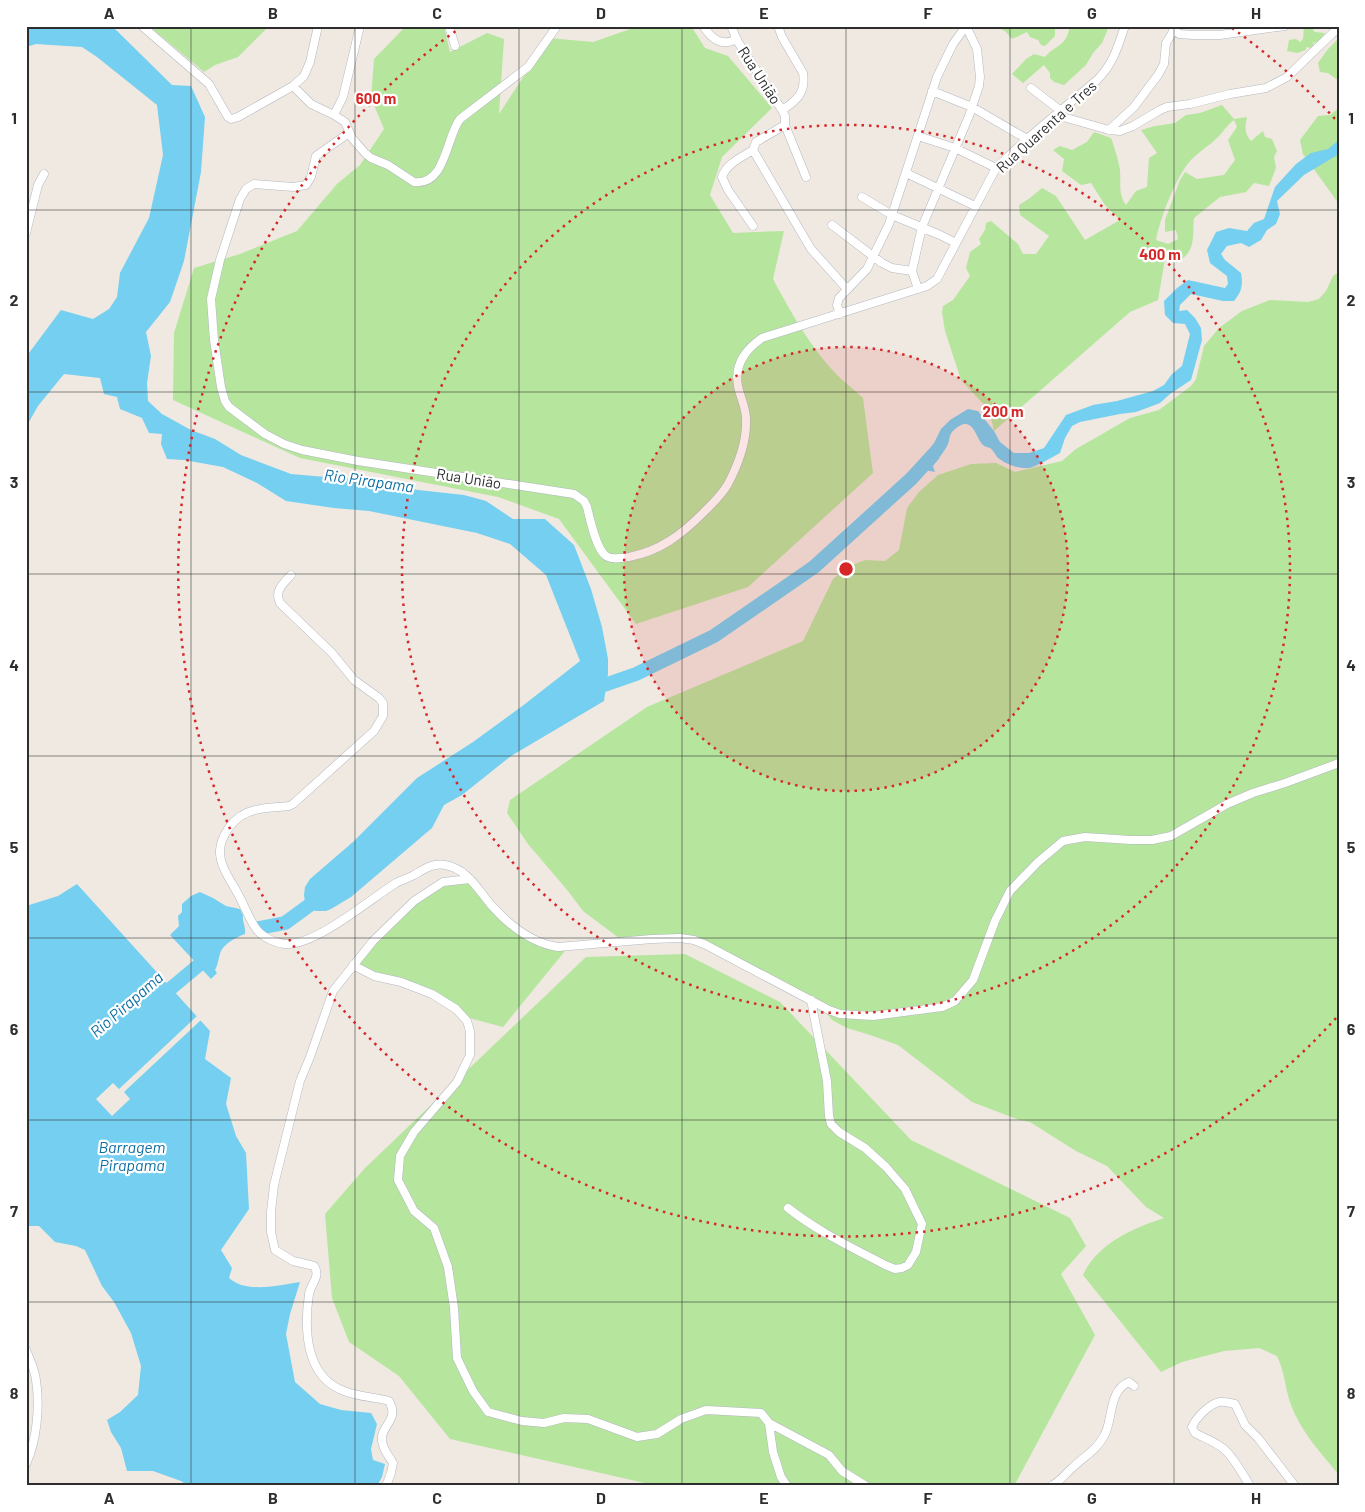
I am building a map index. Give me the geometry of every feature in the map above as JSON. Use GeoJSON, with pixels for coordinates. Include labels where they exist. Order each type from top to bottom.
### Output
{"type":"FeatureCollection","features":[{"type":"Feature","properties":{"kind":"street"},"geometry":{"type":"LineString","coordinates":[[142,26],[209,84],[228,118],[231,119],[238,117],[299,81],[308,70],[318,26]]}},
{"type":"Feature","properties":{"kind":"street"},"geometry":{"type":"LineString","coordinates":[[334,115],[343,98],[360,26]]}},
{"type":"Feature","properties":{"kind":"street"},"geometry":{"type":"LineString","coordinates":[[449,26],[455,46]]}},
{"type":"Feature","properties":{"kind":"street"},"geometry":{"type":"LineString","coordinates":[[293,86],[306,101],[345,122],[349,133],[371,158],[388,165],[414,182],[423,182],[439,169],[454,126],[460,119],[528,67],[557,26]]}},
{"type":"Feature","properties":{"kind":"street"},"geometry":{"type":"LineString","coordinates":[[703,26],[718,42],[726,43],[737,40]]}},
{"type":"Feature","properties":{"kind":"street","name":"Rua União"},"geometry":{"type":"LineString","coordinates":[[731,26],[737,40],[782,110],[785,116],[784,125],[806,176]]}},
{"type":"Feature","properties":{"kind":"street"},"geometry":{"type":"LineString","coordinates":[[778,26],[804,78],[801,94],[796,102],[782,110]]}},
{"type":"Feature","properties":{"kind":"street"},"geometry":{"type":"LineString","coordinates":[[840,314],[839,298],[863,274],[892,215],[932,91],[947,56],[966,26]]}},
{"type":"Feature","properties":{"kind":"street"},"geometry":{"type":"LineString","coordinates":[[918,289],[912,271],[922,227],[972,108],[979,86],[980,63],[978,49],[966,26]]}},
{"type":"Feature","properties":{"kind":"street","name":"Rua Quarenta e Tres"},"geometry":{"type":"LineString","coordinates":[[768,336],[918,289],[937,279],[942,273],[996,168],[1027,139],[1097,80],[1110,66],[1125,26]]}},
{"type":"Feature","properties":{"kind":"street"},"geometry":{"type":"LineString","coordinates":[[1109,130],[1134,107],[1158,75],[1164,64],[1166,44],[1172,28],[1185,35],[1220,35],[1286,26]]}},
{"type":"Feature","properties":{"kind":"street"},"geometry":{"type":"LineString","coordinates":[[1031,88],[1059,113],[1109,130],[1126,130],[1168,107],[1202,102],[1274,85],[1287,77],[1339,27]]}},
{"type":"Feature","properties":{"kind":"street"},"geometry":{"type":"LineString","coordinates":[[932,91],[972,108],[1027,139]]}},
{"type":"Feature","properties":{"kind":"street"},"geometry":{"type":"LineString","coordinates":[[753,226],[728,190],[722,177],[724,172],[735,161],[753,150],[756,142],[784,125]]}},
{"type":"Feature","properties":{"kind":"street","name":"Rua União"},"geometry":{"type":"LineString","coordinates":[[349,133],[316,156],[311,177],[306,185],[293,187],[254,184],[246,189],[240,199],[214,282],[211,299],[211,317],[222,395],[225,402],[235,412],[275,440],[302,450],[347,459],[574,494],[584,501],[587,507],[598,545],[603,553],[615,558],[635,556],[656,550],[678,535],[716,501],[727,485],[738,460],[746,428],[746,412],[738,384],[738,368],[741,359],[753,344],[768,336]]}},
{"type":"Feature","properties":{"kind":"street"},"geometry":{"type":"LineString","coordinates":[[918,136],[955,148],[996,168]]}},
{"type":"Feature","properties":{"kind":"street"},"geometry":{"type":"LineString","coordinates":[[753,150],[811,249],[847,289]]}},
{"type":"Feature","properties":{"kind":"street"},"geometry":{"type":"LineString","coordinates":[[906,173],[975,206]]}},
{"type":"Feature","properties":{"kind":"street"},"geometry":{"type":"LineString","coordinates":[[26,233],[38,185],[44,174]]}},
{"type":"Feature","properties":{"kind":"street"},"geometry":{"type":"LineString","coordinates":[[862,197],[892,215],[956,243]]}},
{"type":"Feature","properties":{"kind":"street"},"geometry":{"type":"LineString","coordinates":[[832,225],[873,257],[892,268],[912,271]]}},
{"type":"Feature","properties":{"kind":"street"},"geometry":{"type":"LineString","coordinates":[[291,575],[278,591],[277,596],[280,603],[332,653],[354,680],[380,698],[383,703],[383,716],[374,731],[293,804],[254,811],[241,816],[232,824],[224,836],[220,849],[220,858],[227,876],[254,925],[259,932],[272,940],[285,944],[304,940],[329,928],[398,882],[424,868],[434,865],[445,865],[459,869],[508,921],[528,937],[546,945],[558,947],[652,938],[694,940],[840,1014],[855,1016],[887,1015],[942,1006],[955,1001],[973,980],[995,921],[1010,891],[1038,862],[1063,841],[1084,837],[1152,840],[1171,836],[1227,804],[1339,763]]}},
{"type":"Feature","properties":{"kind":"street"},"geometry":{"type":"LineString","coordinates":[[386,1486],[393,1462],[385,1451],[381,1440],[393,1416],[392,1406],[390,1401],[343,1391],[332,1385],[324,1377],[310,1354],[308,1332],[310,1293],[312,1285],[316,1281],[316,1268],[285,1257],[275,1250],[271,1232],[274,1185],[300,1081],[333,991],[352,965],[388,924],[414,901],[443,882],[470,879]]}},
{"type":"Feature","properties":{"kind":"street"},"geometry":{"type":"LineString","coordinates":[[352,965],[374,976],[401,982],[432,994],[456,1010],[467,1021],[470,1031],[470,1055],[457,1082],[414,1132],[400,1156],[398,1180],[414,1211],[434,1228],[448,1267],[454,1308],[457,1358],[473,1391],[488,1412],[522,1421],[544,1423],[564,1418],[588,1419],[637,1437],[657,1434],[681,1419],[706,1410],[762,1413],[768,1423],[773,1452],[781,1478],[787,1486]]}},
{"type":"Feature","properties":{"kind":"street"},"geometry":{"type":"LineString","coordinates":[[788,1208],[826,1234],[885,1265],[895,1268],[902,1268],[913,1260],[922,1231],[922,1224],[905,1189],[886,1166],[865,1148],[839,1132],[831,1124],[827,1081],[810,1000]]}},
{"type":"Feature","properties":{"kind":"street"},"geometry":{"type":"LineString","coordinates":[[26,1350],[36,1378],[38,1392],[34,1434],[26,1464]]}},
{"type":"Feature","properties":{"kind":"street"},"geometry":{"type":"LineString","coordinates":[[1051,1486],[1059,1482],[1072,1467],[1094,1451],[1106,1435],[1110,1413],[1117,1394],[1126,1383],[1129,1382],[1134,1386]]}},
{"type":"Feature","properties":{"kind":"street"},"geometry":{"type":"LineString","coordinates":[[1250,1486],[1224,1449],[1216,1443],[1195,1434],[1192,1428],[1195,1421],[1218,1402],[1235,1404],[1245,1425],[1258,1438],[1295,1486]]}},
{"type":"Feature","properties":{"kind":"street"},"geometry":{"type":"LineString","coordinates":[[768,1423],[829,1455],[842,1471],[866,1486]]}},
{"type":"Feature","properties":{"kind":"green space"},"geometry":{"type":"Polygon","coordinates":[[[149,26],[266,26],[267,28],[238,57],[215,65],[204,72],[149,26]]]}},
{"type":"Feature","properties":{"kind":"green space"},"geometry":{"type":"Polygon","coordinates":[[[406,26],[444,26],[450,52],[487,33],[504,39],[499,114],[549,38],[593,42],[639,26],[691,26],[705,48],[728,56],[772,108],[722,157],[710,195],[733,233],[784,231],[773,279],[810,342],[837,375],[863,398],[873,473],[748,587],[636,624],[559,519],[498,497],[300,458],[173,400],[174,333],[194,268],[240,254],[297,231],[337,184],[360,165],[384,129],[371,98],[374,59],[406,26]]]}},
{"type":"Feature","properties":{"kind":"green space"},"geometry":{"type":"Polygon","coordinates":[[[993,26],[1055,26],[1055,36],[1045,46],[1041,45],[1038,40],[1030,37],[1027,32],[1012,39],[1005,31],[993,26]]]}},
{"type":"Feature","properties":{"kind":"green space"},"geometry":{"type":"Polygon","coordinates":[[[1070,26],[1106,26],[1108,29],[1102,43],[1086,65],[1064,85],[1054,82],[1050,78],[1050,73],[1044,65],[1023,83],[1012,74],[1026,59],[1034,54],[1045,57],[1062,43],[1067,37],[1070,26]]]}},
{"type":"Feature","properties":{"kind":"green space"},"geometry":{"type":"Polygon","coordinates":[[[1304,26],[1314,26],[1313,30],[1315,32],[1325,33],[1320,40],[1315,43],[1312,42],[1314,44],[1311,48],[1306,47],[1306,50],[1297,53],[1287,51],[1289,40],[1296,39],[1300,42],[1303,39],[1304,26]]]}},
{"type":"Feature","properties":{"kind":"green space"},"geometry":{"type":"Polygon","coordinates":[[[1339,38],[1339,81],[1328,73],[1320,72],[1318,63],[1339,38]]]}},
{"type":"Feature","properties":{"kind":"green space"},"geometry":{"type":"Polygon","coordinates":[[[1222,105],[1234,119],[1247,117],[1246,130],[1251,141],[1263,131],[1265,137],[1272,139],[1277,151],[1274,157],[1276,168],[1269,186],[1254,183],[1246,192],[1220,197],[1194,218],[1192,244],[1187,254],[1176,263],[1175,256],[1165,259],[1158,300],[1130,312],[994,431],[989,410],[961,380],[945,331],[942,312],[943,306],[953,300],[970,276],[966,268],[970,252],[981,244],[979,239],[985,230],[986,223],[991,221],[1018,244],[1023,254],[1036,254],[1049,236],[1020,215],[1019,205],[1042,188],[1056,196],[1085,240],[1120,220],[1105,205],[1091,183],[1081,185],[1062,171],[1064,159],[1053,150],[1060,146],[1072,150],[1087,142],[1094,132],[1111,138],[1120,170],[1121,193],[1126,205],[1136,191],[1147,187],[1149,158],[1157,153],[1141,130],[1175,123],[1186,115],[1200,113],[1222,105]],[[1234,120],[1186,166],[1170,198],[1156,240],[1168,244],[1178,239],[1176,230],[1165,232],[1165,220],[1180,180],[1185,172],[1197,179],[1224,175],[1235,160],[1228,140],[1237,127],[1234,120]]]}},
{"type":"Feature","properties":{"kind":"green space"},"geometry":{"type":"Polygon","coordinates":[[[1339,108],[1339,204],[1303,154],[1300,140],[1318,116],[1330,115],[1339,108]]]}},
{"type":"Feature","properties":{"kind":"green space"},"geometry":{"type":"Polygon","coordinates":[[[1339,272],[1339,1475],[1312,1442],[1295,1415],[1277,1356],[1259,1348],[1224,1351],[1182,1362],[1161,1372],[1083,1275],[1097,1254],[1107,1246],[1128,1232],[1164,1218],[1146,1207],[1107,1166],[1076,1151],[1030,1122],[1019,1120],[972,1102],[898,1045],[847,1028],[832,1020],[818,1003],[694,940],[623,941],[583,911],[528,844],[507,813],[510,800],[647,707],[803,641],[833,579],[847,567],[865,560],[885,561],[899,550],[907,508],[919,492],[938,475],[971,464],[996,463],[1015,472],[1062,461],[1076,449],[1130,418],[1159,410],[1191,386],[1196,379],[1204,346],[1219,328],[1242,311],[1270,300],[1308,302],[1319,299],[1326,291],[1333,276],[1339,272]]]}},
{"type":"Feature","properties":{"kind":"green space"},"geometry":{"type":"Polygon","coordinates":[[[463,873],[527,938],[569,946],[503,1027],[462,1016],[433,993],[374,975],[354,965],[389,925],[443,883],[463,873]]]}},
{"type":"Feature","properties":{"kind":"green space"},"geometry":{"type":"Polygon","coordinates":[[[685,954],[780,1002],[911,1140],[1070,1218],[1086,1246],[1061,1274],[1095,1335],[1014,1486],[658,1486],[450,1439],[399,1376],[349,1342],[332,1298],[325,1214],[365,1168],[586,957],[685,954]]]}},
{"type":"Feature","properties":{"kind":"water"},"geometry":{"type":"Polygon","coordinates":[[[26,26],[112,26],[172,85],[191,86],[205,117],[201,172],[184,261],[170,302],[146,332],[151,356],[147,383],[148,401],[162,414],[191,430],[215,439],[241,455],[291,474],[337,478],[363,477],[418,490],[464,495],[486,501],[513,519],[545,519],[574,545],[591,589],[602,627],[608,659],[604,701],[511,756],[462,795],[444,805],[432,828],[351,897],[326,911],[311,909],[305,902],[305,887],[310,879],[353,842],[417,778],[473,742],[580,661],[546,575],[510,544],[477,533],[369,511],[286,501],[257,483],[223,467],[167,459],[161,444],[162,434],[149,433],[142,418],[120,409],[117,397],[104,394],[100,378],[64,374],[38,406],[26,427],[26,357],[61,310],[93,319],[109,309],[117,297],[120,273],[149,218],[163,155],[157,105],[82,47],[36,44],[26,47],[26,26]]]}},
{"type":"Feature","properties":{"kind":"water"},"geometry":{"type":"Polygon","coordinates":[[[1339,140],[1339,154],[1304,175],[1277,201],[1280,214],[1276,224],[1267,230],[1261,240],[1249,247],[1241,243],[1227,246],[1221,254],[1225,260],[1241,273],[1241,288],[1234,301],[1223,301],[1191,294],[1180,305],[1179,311],[1187,310],[1201,328],[1202,340],[1191,380],[1160,403],[1136,412],[1080,422],[1072,426],[1065,438],[1060,453],[1029,468],[1016,467],[1000,460],[991,449],[983,445],[973,428],[965,424],[960,425],[951,433],[948,444],[933,466],[935,472],[924,470],[917,464],[934,443],[941,429],[950,420],[968,409],[978,411],[1000,442],[1014,453],[1029,453],[1044,448],[1066,415],[1093,405],[1117,401],[1153,391],[1164,385],[1172,374],[1182,366],[1190,334],[1185,324],[1173,323],[1165,315],[1164,301],[1188,280],[1225,288],[1228,284],[1227,276],[1210,263],[1207,250],[1216,232],[1229,228],[1247,231],[1254,223],[1264,219],[1275,187],[1296,164],[1311,153],[1328,149],[1339,140]]]}},
{"type":"Feature","properties":{"kind":"water","name":"Barragem Pirapama"},"geometry":{"type":"Polygon","coordinates":[[[77,884],[210,1031],[205,1059],[231,1078],[226,1104],[236,1136],[246,1153],[249,1209],[221,1250],[232,1268],[229,1278],[236,1283],[254,1287],[300,1282],[286,1334],[295,1382],[320,1404],[341,1410],[371,1413],[377,1424],[371,1449],[373,1460],[385,1464],[382,1477],[377,1486],[188,1486],[181,1481],[153,1471],[127,1471],[121,1448],[111,1432],[107,1420],[120,1412],[138,1395],[141,1366],[131,1333],[114,1302],[102,1286],[85,1250],[76,1246],[55,1242],[39,1226],[26,1226],[26,906],[58,896],[77,884]]]}},
{"type":"Feature","properties":{"kind":"water"},"geometry":{"type":"Polygon","coordinates":[[[200,892],[226,906],[240,909],[245,929],[245,934],[223,948],[215,970],[217,973],[211,979],[170,935],[179,926],[178,916],[182,912],[182,904],[191,896],[200,892]]]}},
{"type":"Feature","properties":{"kind":"pier"},"geometry":{"type":"Polygon","coordinates":[[[197,1016],[201,1020],[124,1092],[130,1099],[112,1116],[96,1099],[113,1083],[119,1089],[197,1016]]]}},
{"type":"Feature","properties":{"kind":"waterway"},"geometry":{"type":"LineString","coordinates":[[590,690],[636,674],[714,636],[814,567],[911,479],[933,455]]}},
{"type":"Feature","properties":{"kind":"waterway","name":"Rio Pirapama"},"geometry":{"type":"LineString","coordinates":[[259,928],[285,923],[322,896]]}},
{"type":"Feature","properties":{"kind":"waterway","name":"Rio Pirapama"},"geometry":{"type":"LineString","coordinates":[[157,1000],[212,954]]}}]}
